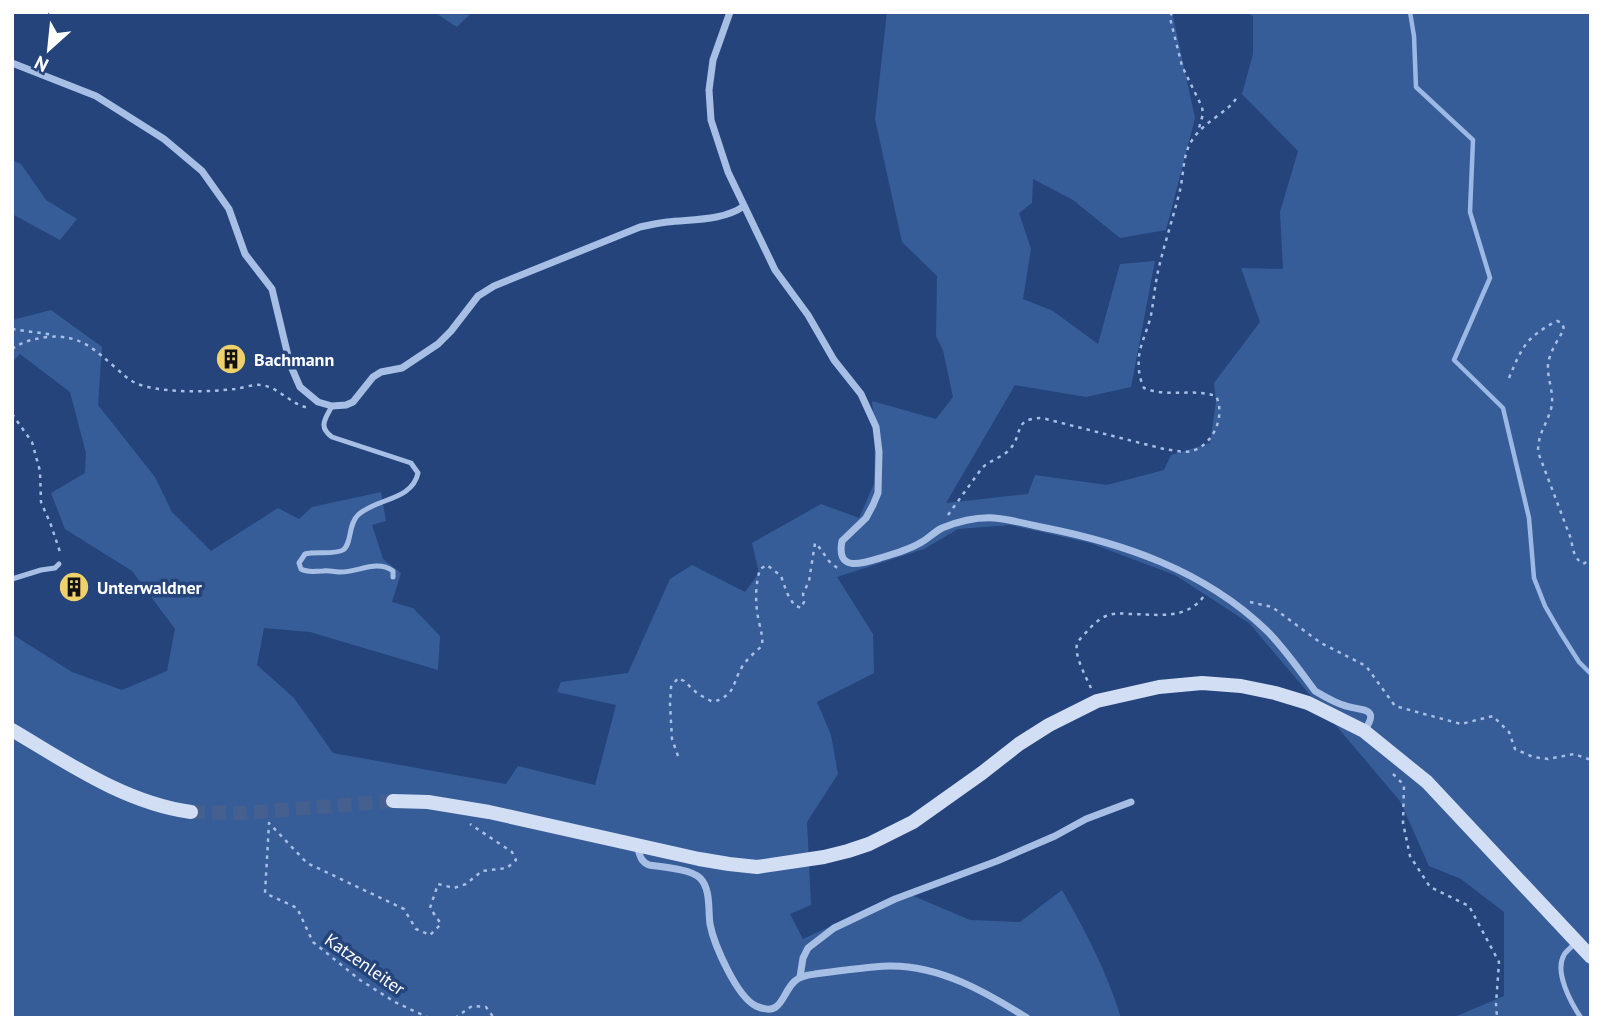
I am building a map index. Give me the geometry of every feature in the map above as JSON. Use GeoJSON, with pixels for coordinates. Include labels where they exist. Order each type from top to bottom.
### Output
{"type":"FeatureCollection","features":[{"type":"Feature","properties":{"kind":"main road"},"geometry":{"type":"LineString","coordinates":[[393,801],[454,805],[729,864],[757,867],[824,857],[859,847],[913,822],[1019,744],[1049,725],[1097,701],[1159,687],[1202,683],[1241,686],[1308,703],[1364,731],[1427,782],[1591,957]]}},
{"type":"Feature","properties":{"kind":"main road"},"geometry":{"type":"LineString","coordinates":[[12,730],[125,793],[170,809],[191,812]]}},
{"type":"Feature","properties":{"kind":"street"},"geometry":{"type":"LineString","coordinates":[[730,12],[713,60],[709,90],[711,120],[728,172],[775,270],[808,315],[834,360],[861,394],[876,426],[879,452],[878,493],[866,518],[842,541],[841,555],[845,560],[858,565],[896,554],[921,543],[939,529],[960,522],[993,518],[1084,535],[1136,552],[1178,568],[1237,605],[1267,631],[1315,691],[1345,706],[1362,708],[1368,712],[1370,723],[1364,731]]}},
{"type":"Feature","properties":{"kind":"street"},"geometry":{"type":"LineString","coordinates":[[12,62],[96,96],[164,139],[202,171],[229,209],[246,254],[272,289],[290,364],[300,387],[318,402],[332,406],[353,402],[373,377],[382,372],[402,368],[438,344],[478,296],[494,286],[640,228],[664,222],[703,219],[734,212],[744,206]]}},
{"type":"Feature","properties":{"kind":"street"},"geometry":{"type":"LineString","coordinates":[[800,977],[803,958],[808,948],[834,928],[895,899],[998,861],[1086,819],[1131,802]]}},
{"type":"Feature","properties":{"kind":"street"},"geometry":{"type":"LineString","coordinates":[[637,845],[640,858],[649,865],[692,873],[704,883],[710,925],[721,957],[748,1001],[758,1007],[776,1007],[782,1002],[793,982],[800,977],[889,966],[921,970],[958,981],[978,989],[1027,1018]]}},
{"type":"Feature","properties":{"kind":"lane"},"geometry":{"type":"LineString","coordinates":[[332,406],[324,429],[332,437],[411,464],[418,473],[416,483],[407,491],[360,513],[352,525],[344,550],[305,554],[299,563],[301,569],[306,572],[339,572],[378,566],[393,571],[393,577]]}},
{"type":"Feature","properties":{"kind":"lane"},"geometry":{"type":"LineString","coordinates":[[12,579],[55,568],[59,564]]}},
{"type":"Feature","properties":{"kind":"lane"},"geometry":{"type":"LineString","coordinates":[[1576,942],[1563,956],[1560,969],[1570,1001],[1581,1018]]}},
{"type":"Feature","properties":{"kind":"path"},"geometry":{"type":"LineString","coordinates":[[1172,12],[1170,18],[1182,66],[1202,107],[1203,114],[1198,131]]}},
{"type":"Feature","properties":{"kind":"path"},"geometry":{"type":"LineString","coordinates":[[939,529],[942,521],[950,514],[982,468],[1008,452],[1020,425],[1026,420],[1042,418],[1179,451],[1191,451],[1205,444],[1214,434],[1220,408],[1216,396],[1206,393],[1174,394],[1144,388],[1140,380],[1141,348],[1149,324],[1157,275],[1180,191],[1189,145],[1198,131],[1237,97]]}},
{"type":"Feature","properties":{"kind":"path"},"geometry":{"type":"LineString","coordinates":[[1509,378],[1521,348],[1558,321],[1562,323],[1564,329],[1549,358],[1553,391],[1551,410],[1540,433],[1538,452],[1578,561],[1583,564],[1591,557]]}},
{"type":"Feature","properties":{"kind":"path"},"geometry":{"type":"LineString","coordinates":[[12,329],[61,336],[88,344],[130,381],[144,386],[194,392],[260,385],[275,390],[299,406],[314,408],[318,402]]}},
{"type":"Feature","properties":{"kind":"path"},"geometry":{"type":"LineString","coordinates":[[12,349],[35,338],[61,336]]}},
{"type":"Feature","properties":{"kind":"path"},"geometry":{"type":"LineString","coordinates":[[12,414],[32,442],[40,471],[41,502],[61,555],[59,564]]}},
{"type":"Feature","properties":{"kind":"path"},"geometry":{"type":"LineString","coordinates":[[1591,501],[1591,533]]}},
{"type":"Feature","properties":{"kind":"path"},"geometry":{"type":"LineString","coordinates":[[678,755],[671,732],[671,687],[678,678],[713,702],[725,698],[735,684],[741,668],[762,646],[763,636],[756,598],[756,581],[760,569],[767,565],[781,576],[794,606],[801,608],[804,602],[803,594],[810,581],[815,543],[822,549],[828,562],[836,568],[844,565],[845,560]]}},
{"type":"Feature","properties":{"kind":"path"},"geometry":{"type":"LineString","coordinates":[[1097,701],[1077,655],[1077,642],[1096,623],[1115,613],[1168,615],[1194,608],[1210,587]]}},
{"type":"Feature","properties":{"kind":"path"},"geometry":{"type":"LineString","coordinates":[[1237,605],[1247,601],[1272,607],[1321,643],[1366,666],[1395,706],[1461,724],[1493,716],[1509,732],[1515,749],[1533,757],[1548,759],[1574,754],[1591,760]]}},
{"type":"Feature","properties":{"kind":"path"},"geometry":{"type":"LineString","coordinates":[[1388,768],[1404,785],[1403,823],[1410,856],[1430,887],[1469,906],[1499,962],[1497,1018]]}},
{"type":"Feature","properties":{"kind":"path","name":"Katzenleiter"},"geometry":{"type":"LineString","coordinates":[[429,1018],[395,1002],[360,980],[313,942],[296,908],[265,893],[269,823],[307,863],[404,909],[416,929],[430,935],[440,924],[430,908],[438,884],[454,888],[466,884],[482,871],[507,868],[516,860],[512,852],[471,826],[454,805]]}},
{"type":"Feature","properties":{"kind":"path"},"geometry":{"type":"LineString","coordinates":[[455,1018],[472,1006],[486,1007],[494,1018]]}},
{"type":"Feature","properties":{"kind":"shaded area"},"geometry":{"type":"Polygon","coordinates":[[[434,12],[472,12],[457,27],[434,12]]]}},
{"type":"Feature","properties":{"kind":"shaded area"},"geometry":{"type":"Polygon","coordinates":[[[887,12],[1172,12],[1195,118],[1166,230],[1120,238],[1073,200],[1033,179],[1032,203],[1019,213],[1031,249],[1023,299],[1053,311],[1098,344],[1120,264],[1155,261],[1131,387],[1086,397],[1015,385],[946,503],[1028,494],[1035,475],[1107,485],[1164,470],[1171,455],[1210,443],[1216,402],[1214,383],[1260,322],[1241,268],[1283,269],[1280,212],[1298,151],[1242,94],[1253,54],[1253,16],[1245,12],[1591,12],[1591,1018],[1452,1018],[1504,996],[1504,912],[1461,879],[1429,866],[1400,801],[1249,623],[1175,575],[1090,543],[1011,525],[958,529],[924,549],[837,577],[873,634],[874,673],[817,702],[831,735],[838,774],[807,822],[811,905],[790,914],[803,939],[904,892],[970,920],[1020,922],[1062,890],[1095,952],[1121,1018],[12,1018],[12,971],[15,970],[12,968],[12,631],[15,636],[72,672],[122,690],[167,671],[175,629],[132,571],[65,529],[51,493],[85,473],[86,453],[70,392],[20,354],[12,362],[12,320],[51,310],[102,347],[98,405],[155,477],[172,512],[211,551],[278,508],[299,519],[312,507],[381,492],[386,521],[372,525],[383,559],[401,573],[392,602],[413,608],[440,636],[438,670],[310,632],[264,628],[257,665],[294,698],[333,753],[506,784],[518,766],[595,785],[616,705],[557,692],[561,682],[628,673],[670,579],[692,565],[745,592],[759,573],[752,543],[821,504],[859,518],[874,484],[875,433],[872,401],[936,419],[953,397],[943,350],[936,336],[937,276],[902,242],[875,119],[887,12]]]}},
{"type":"Feature","properties":{"kind":"shaded area"},"geometry":{"type":"Polygon","coordinates":[[[12,160],[21,164],[46,200],[77,219],[60,240],[12,214],[12,160]]]}},
{"type":"Feature","properties":{"kind":"waterway"},"geometry":{"type":"LineString","coordinates":[[1410,12],[1416,87],[1473,140],[1470,212],[1490,278],[1454,360],[1503,408],[1529,518],[1534,578],[1545,606],[1560,632],[1579,662],[1591,674]]}},
{"type":"Feature","properties":{"kind":"tunnel"},"geometry":{"type":"LineString","coordinates":[[191,812],[245,813],[393,801]]}},
{"type":"Feature","properties":{"kind":"place","name":"Bachmann"},"geometry":{"type":"Point","coordinates":[231,359]}},
{"type":"Feature","properties":{"kind":"place","name":"Unterwaldner"},"geometry":{"type":"Point","coordinates":[74,587]}}]}
